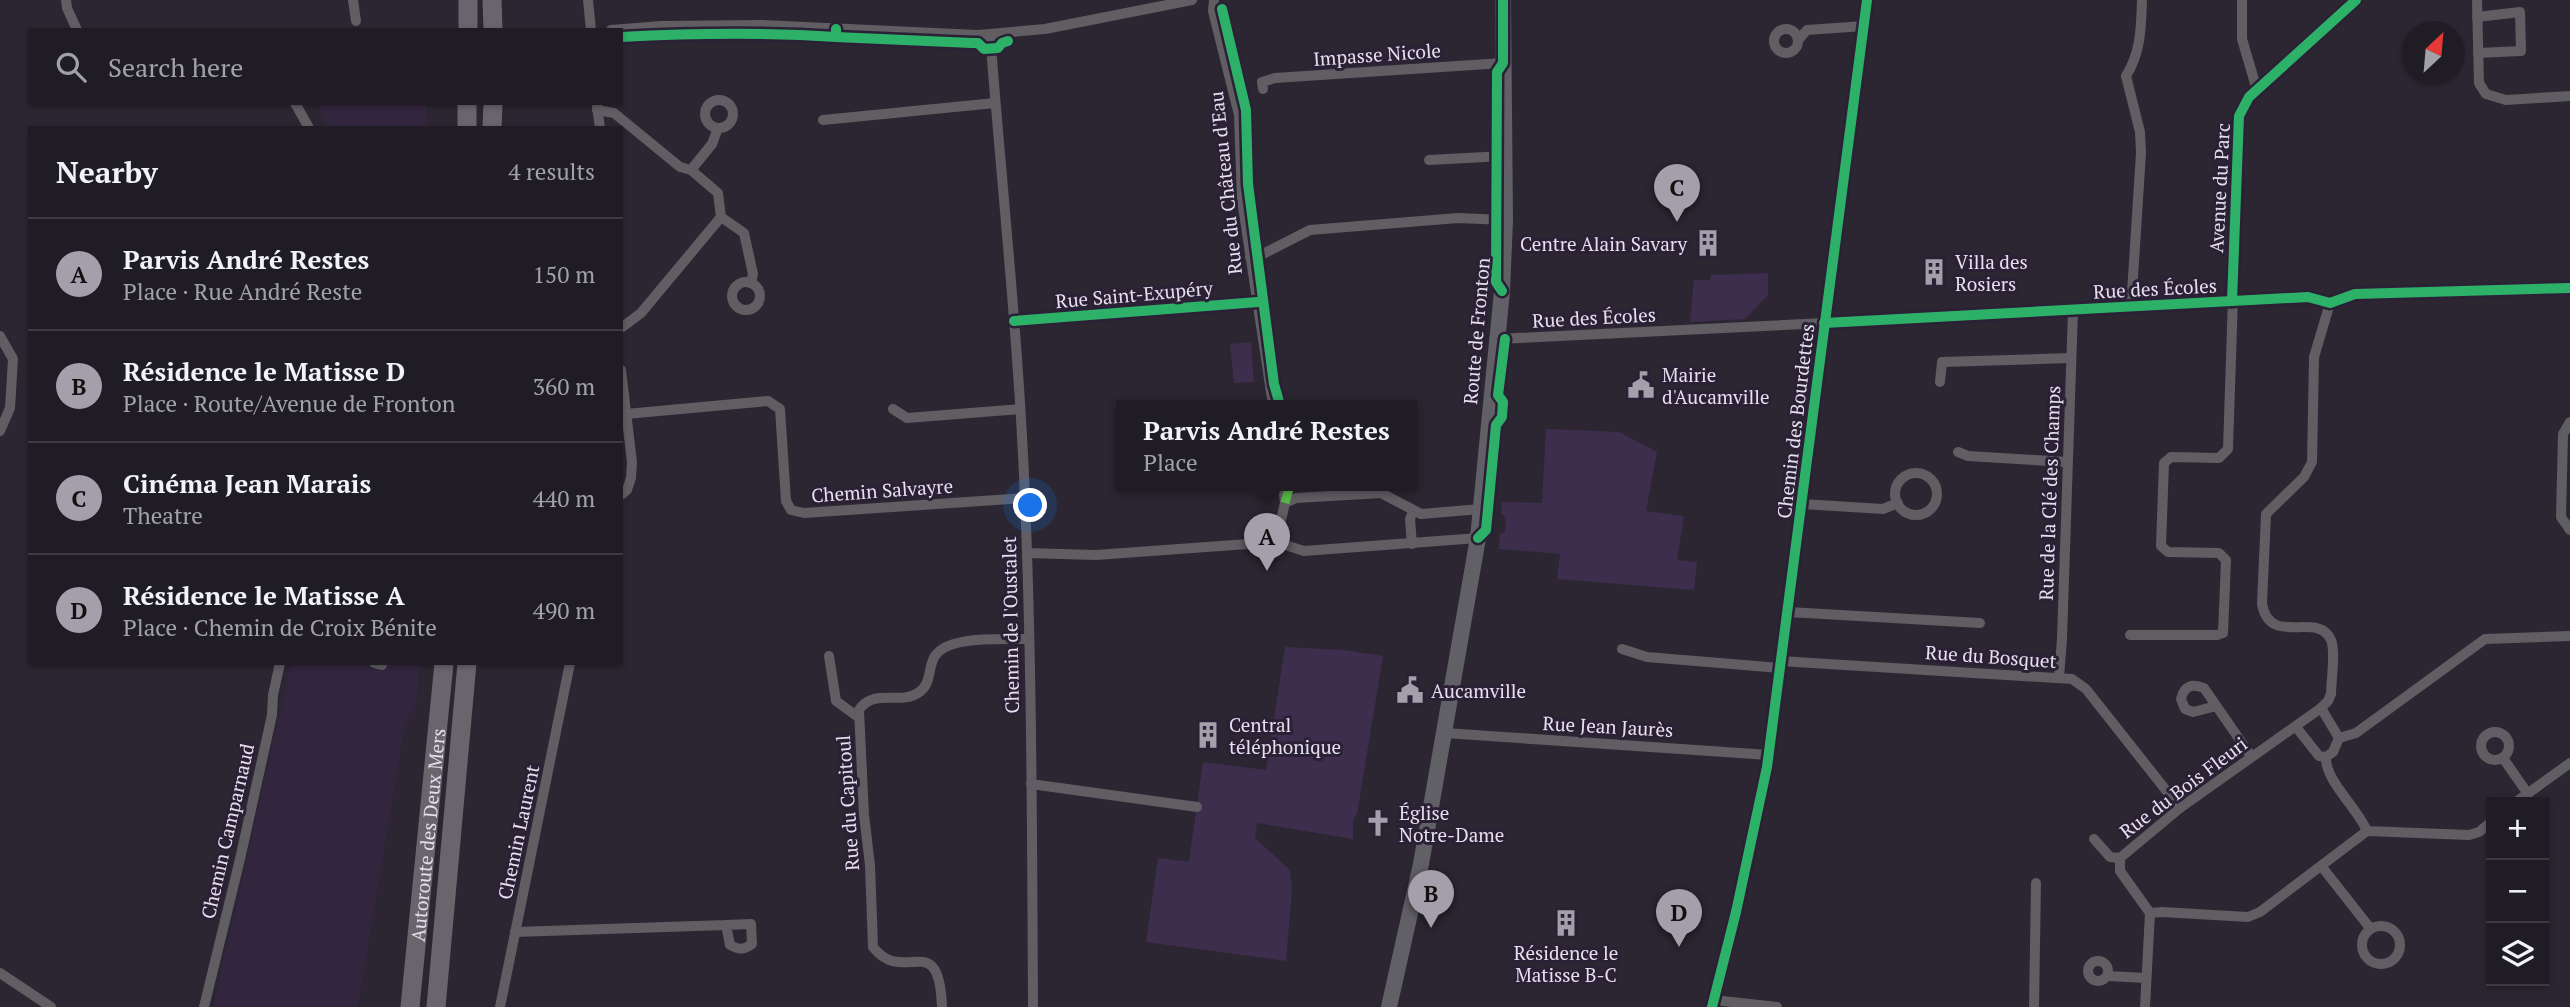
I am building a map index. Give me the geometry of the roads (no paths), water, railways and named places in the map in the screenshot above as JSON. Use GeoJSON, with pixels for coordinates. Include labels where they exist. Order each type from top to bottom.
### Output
{"type":"FeatureCollection","features":[{"type":"Feature","properties":{"kind":"highway"},"geometry":{"type":"LineString","coordinates":[[468,0],[468,28]]}},
{"type":"Feature","properties":{"kind":"highway"},"geometry":{"type":"LineString","coordinates":[[492,0],[493,28]]}},
{"type":"Feature","properties":{"kind":"highway"},"geometry":{"type":"LineString","coordinates":[[467,105],[467,126]]}},
{"type":"Feature","properties":{"kind":"highway"},"geometry":{"type":"LineString","coordinates":[[492,126],[493,105]]}},
{"type":"Feature","properties":{"kind":"highway","name":"Autoroute des Deux Mers"},"geometry":{"type":"LineString","coordinates":[[410,1007],[444,665]]}},
{"type":"Feature","properties":{"kind":"highway","name":"Autoroute des Deux Mers"},"geometry":{"type":"LineString","coordinates":[[436,1007],[467,665]]}},
{"type":"Feature","properties":{"kind":"main road","name":"Route de Fronton"},"geometry":{"type":"LineString","coordinates":[[1389,1007],[1432,808],[1478,538],[1498,339],[1505,220],[1503,0]]}},
{"type":"Feature","properties":{"kind":"street"},"geometry":{"type":"LineString","coordinates":[[66,0],[76,28]]}},
{"type":"Feature","properties":{"kind":"street"},"geometry":{"type":"LineString","coordinates":[[353,0],[356,21]]}},
{"type":"Feature","properties":{"kind":"street"},"geometry":{"type":"LineString","coordinates":[[589,0],[591,28]]}},
{"type":"Feature","properties":{"kind":"street"},"geometry":{"type":"LineString","coordinates":[[623,29],[761,25],[958,35],[990,34],[1045,29],[1192,0]]}},
{"type":"Feature","properties":{"kind":"street","name":"Rue du Château d'Eau"},"geometry":{"type":"LineString","coordinates":[[1214,0],[1213,11],[1239,115],[1240,181],[1272,400]]}},
{"type":"Feature","properties":{"kind":"street","name":"Chemin des Bourdettes"},"geometry":{"type":"LineString","coordinates":[[1713,1004],[1769,755],[1824,323],[1833,280],[1867,0]]}},
{"type":"Feature","properties":{"kind":"street"},"geometry":{"type":"LineString","coordinates":[[2131,308],[2141,153],[2140,132],[2126,76],[2135,62],[2141,41],[2142,0]]}},
{"type":"Feature","properties":{"kind":"street"},"geometry":{"type":"LineString","coordinates":[[2242,0],[2242,38],[2257,90]]}},
{"type":"Feature","properties":{"kind":"street","name":"Avenue du Parc"},"geometry":{"type":"LineString","coordinates":[[2130,635],[2217,635],[2223,632],[2226,560],[2220,554],[2168,552],[2161,546],[2164,463],[2171,457],[2219,458],[2228,450],[2239,116],[2249,97],[2356,0]]}},
{"type":"Feature","properties":{"kind":"street"},"geometry":{"type":"LineString","coordinates":[[2477,0],[2479,83],[2486,94],[2506,100],[2570,96]]}},
{"type":"Feature","properties":{"kind":"street"},"geometry":{"type":"LineString","coordinates":[[2477,17],[2520,12],[2521,51],[2478,53]]}},
{"type":"Feature","properties":{"kind":"street"},"geometry":{"type":"LineString","coordinates":[[1799,40],[1807,30],[1864,26]]}},
{"type":"Feature","properties":{"kind":"street","name":"Chemin de l'Oustalet"},"geometry":{"type":"LineString","coordinates":[[990,34],[1014,321],[1025,498],[1033,1007]]}},
{"type":"Feature","properties":{"kind":"street","name":"Impasse Nicole"},"geometry":{"type":"LineString","coordinates":[[1263,89],[1262,82],[1275,78],[1503,63]]}},
{"type":"Feature","properties":{"kind":"street"},"geometry":{"type":"LineString","coordinates":[[823,120],[995,103]]}},
{"type":"Feature","properties":{"kind":"street"},"geometry":{"type":"LineString","coordinates":[[296,105],[308,126]]}},
{"type":"Feature","properties":{"kind":"street"},"geometry":{"type":"LineString","coordinates":[[600,126],[596,107],[614,113],[680,167],[691,170],[718,193],[721,217],[641,313],[623,326]]}},
{"type":"Feature","properties":{"kind":"street"},"geometry":{"type":"LineString","coordinates":[[691,170],[712,144],[718,128]]}},
{"type":"Feature","properties":{"kind":"street"},"geometry":{"type":"LineString","coordinates":[[1429,160],[1504,156]]}},
{"type":"Feature","properties":{"kind":"street"},"geometry":{"type":"LineString","coordinates":[[721,217],[744,233],[753,274],[751,283]]}},
{"type":"Feature","properties":{"kind":"street"},"geometry":{"type":"LineString","coordinates":[[1250,257],[1259,256],[1310,230],[1458,218],[1505,220]]}},
{"type":"Feature","properties":{"kind":"street","name":"Rue des Écoles"},"geometry":{"type":"LineString","coordinates":[[1498,339],[2308,297],[2330,303],[2355,294],[2570,288]]}},
{"type":"Feature","properties":{"kind":"street","name":"Rue Saint-Exupéry"},"geometry":{"type":"LineString","coordinates":[[1014,321],[1258,302]]}},
{"type":"Feature","properties":{"kind":"street"},"geometry":{"type":"LineString","coordinates":[[2330,303],[2314,357],[2312,462],[2304,477],[2266,514],[2262,604],[2264,615],[2269,622],[2276,625],[2317,628],[2331,639],[2331,694],[2322,708],[2339,738]]}},
{"type":"Feature","properties":{"kind":"street","name":"Rue de la Clé des Champs"},"geometry":{"type":"LineString","coordinates":[[2059,677],[2073,310]]}},
{"type":"Feature","properties":{"kind":"street"},"geometry":{"type":"LineString","coordinates":[[0,337],[13,359],[10,408],[0,431]]}},
{"type":"Feature","properties":{"kind":"street"},"geometry":{"type":"LineString","coordinates":[[1940,382],[1942,362],[2071,358]]}},
{"type":"Feature","properties":{"kind":"street"},"geometry":{"type":"LineString","coordinates":[[623,388],[632,462],[631,478],[623,493]]}},
{"type":"Feature","properties":{"kind":"street","name":"Chemin Salvayre"},"geometry":{"type":"LineString","coordinates":[[626,414],[768,401],[780,409],[786,501],[791,510],[804,513],[1025,498]]}},
{"type":"Feature","properties":{"kind":"street"},"geometry":{"type":"LineString","coordinates":[[893,409],[907,418],[1020,409]]}},
{"type":"Feature","properties":{"kind":"street"},"geometry":{"type":"LineString","coordinates":[[2570,422],[2563,434],[2561,517],[2570,530]]}},
{"type":"Feature","properties":{"kind":"street"},"geometry":{"type":"LineString","coordinates":[[1958,452],[1968,456],[2067,462]]}},
{"type":"Feature","properties":{"kind":"street"},"geometry":{"type":"LineString","coordinates":[[1276,542],[1285,503],[1284,491]]}},
{"type":"Feature","properties":{"kind":"street"},"geometry":{"type":"LineString","coordinates":[[1285,503],[1296,498],[1381,493],[1421,514],[1481,509]]}},
{"type":"Feature","properties":{"kind":"street"},"geometry":{"type":"LineString","coordinates":[[1801,504],[1883,509],[1898,503]]}},
{"type":"Feature","properties":{"kind":"street"},"geometry":{"type":"LineString","coordinates":[[1412,544],[1410,519],[1413,511]]}},
{"type":"Feature","properties":{"kind":"street"},"geometry":{"type":"LineString","coordinates":[[1027,553],[1096,555],[1276,542],[1304,551],[1478,538]]}},
{"type":"Feature","properties":{"kind":"street"},"geometry":{"type":"LineString","coordinates":[[1788,612],[1980,623]]}},
{"type":"Feature","properties":{"kind":"street"},"geometry":{"type":"LineString","coordinates":[[2339,738],[2356,733],[2485,639],[2570,636]]}},
{"type":"Feature","properties":{"kind":"street","name":"Rue du Capitoul"},"geometry":{"type":"LineString","coordinates":[[942,1007],[941,982],[938,972],[932,966],[925,962],[890,962],[881,957],[873,947],[870,865],[863,815],[859,710],[863,703],[872,698],[912,696],[919,693],[928,681],[934,655],[944,646],[957,642],[1028,639]]}},
{"type":"Feature","properties":{"kind":"street","name":"Rue du Bosquet"},"geometry":{"type":"LineString","coordinates":[[1622,649],[1647,657],[2072,679],[2087,689],[2180,808]]}},
{"type":"Feature","properties":{"kind":"street"},"geometry":{"type":"LineString","coordinates":[[829,656],[836,701],[859,717]]}},
{"type":"Feature","properties":{"kind":"street","name":"Chemin Camparnaud"},"geometry":{"type":"LineString","coordinates":[[204,1007],[272,715],[280,665]]}},
{"type":"Feature","properties":{"kind":"street","name":"Chemin Laurent"},"geometry":{"type":"LineString","coordinates":[[500,1007],[570,665]]}},
{"type":"Feature","properties":{"kind":"street"},"geometry":{"type":"LineString","coordinates":[[2216,706],[2251,756]]}},
{"type":"Feature","properties":{"kind":"street","name":"Rue du Bois Fleuri"},"geometry":{"type":"LineString","coordinates":[[2150,913],[2120,870],[2120,858],[2180,808],[2322,708]]}},
{"type":"Feature","properties":{"kind":"street"},"geometry":{"type":"LineString","coordinates":[[2296,727],[2319,756],[2326,757],[2333,752],[2339,738]]}},
{"type":"Feature","properties":{"kind":"street","name":"Rue Jean Jaurès"},"geometry":{"type":"LineString","coordinates":[[1445,733],[1769,755]]}},
{"type":"Feature","properties":{"kind":"street"},"geometry":{"type":"LineString","coordinates":[[2326,757],[2329,774],[2359,813],[2367,831]]}},
{"type":"Feature","properties":{"kind":"street"},"geometry":{"type":"LineString","coordinates":[[2503,758],[2528,794]]}},
{"type":"Feature","properties":{"kind":"street"},"geometry":{"type":"LineString","coordinates":[[2524,797],[2570,763]]}},
{"type":"Feature","properties":{"kind":"street"},"geometry":{"type":"LineString","coordinates":[[1031,784],[1197,807]]}},
{"type":"Feature","properties":{"kind":"street"},"geometry":{"type":"LineString","coordinates":[[2145,1007],[2150,913],[2248,917],[2260,912],[2367,831],[2469,835],[2486,826]]}},
{"type":"Feature","properties":{"kind":"street"},"geometry":{"type":"LineString","coordinates":[[2095,839],[2110,857],[2120,858]]}},
{"type":"Feature","properties":{"kind":"street"},"geometry":{"type":"LineString","coordinates":[[2322,867],[2370,928]]}},
{"type":"Feature","properties":{"kind":"street"},"geometry":{"type":"LineString","coordinates":[[2034,1007],[2036,883]]}},
{"type":"Feature","properties":{"kind":"street"},"geometry":{"type":"LineString","coordinates":[[515,932],[726,925]]}},
{"type":"Feature","properties":{"kind":"street"},"geometry":{"type":"LineString","coordinates":[[0,973],[51,1007]]}},
{"type":"Feature","properties":{"kind":"street"},"geometry":{"type":"LineString","coordinates":[[2108,976],[2146,978]]}},
{"type":"Feature","properties":{"kind":"street"},"geometry":{"type":"LineString","coordinates":[[1713,1004],[1777,1007]]}},
{"type":"Feature","properties":{"kind":"place","name":"Cinéma Jean Marais"},"geometry":{"type":"Point","coordinates":[1677,222]}},
{"type":"Feature","properties":{"kind":"place","name":"Centre Alain Savary"},"geometry":{"type":"Point","coordinates":[1708,243]}},
{"type":"Feature","properties":{"kind":"place","name":"Villa des Rosiers"},"geometry":{"type":"Point","coordinates":[1934,272]}},
{"type":"Feature","properties":{"kind":"place","name":"Mairie d'Aucamville"},"geometry":{"type":"Point","coordinates":[1641,385]}},
{"type":"Feature","properties":{"kind":"place","name":"Parvis André Restes"},"geometry":{"type":"Point","coordinates":[1267,571]}},
{"type":"Feature","properties":{"kind":"place","name":"Aucamville"},"geometry":{"type":"Point","coordinates":[1410,690]}},
{"type":"Feature","properties":{"kind":"place","name":"Central téléphonique"},"geometry":{"type":"Point","coordinates":[1208,735]}},
{"type":"Feature","properties":{"kind":"place","name":"Église Notre-Dame"},"geometry":{"type":"Point","coordinates":[1378,823]}},
{"type":"Feature","properties":{"kind":"place","name":"Résidence le Matisse B-C"},"geometry":{"type":"Point","coordinates":[1566,923]}},
{"type":"Feature","properties":{"kind":"place","name":"Résidence le Matisse D"},"geometry":{"type":"Point","coordinates":[1431,928]}},
{"type":"Feature","properties":{"kind":"place","name":"Résidence le Matisse A"},"geometry":{"type":"Point","coordinates":[1679,947]}}]}
